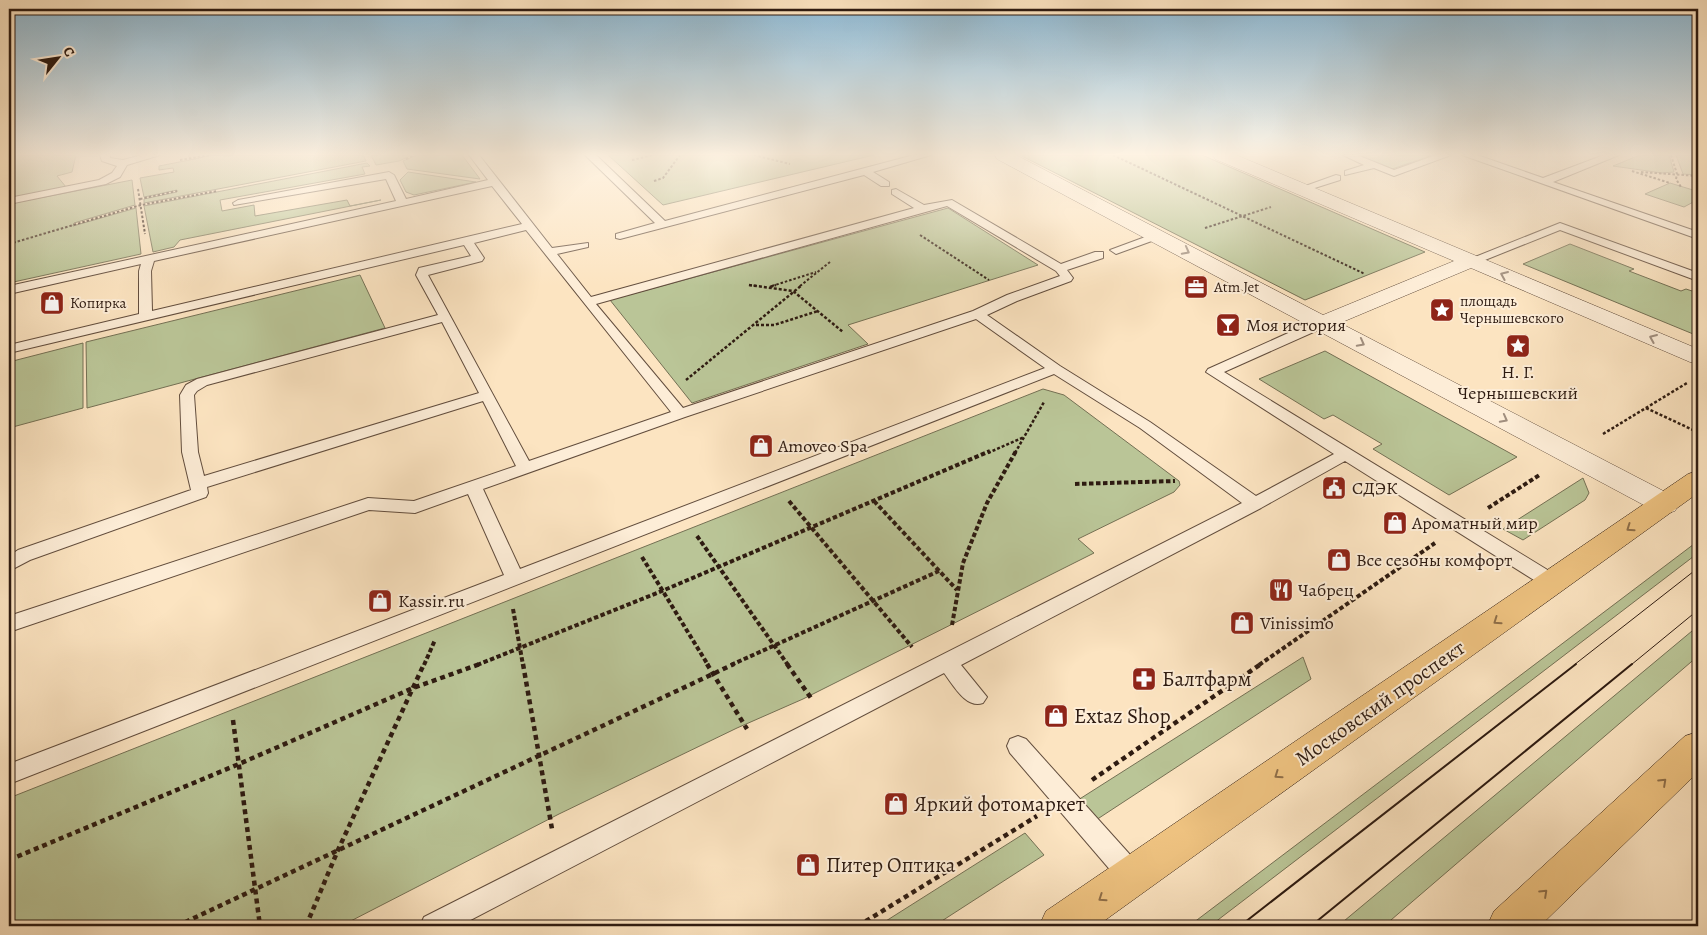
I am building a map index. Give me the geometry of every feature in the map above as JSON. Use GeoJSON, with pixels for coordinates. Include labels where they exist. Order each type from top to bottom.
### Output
{"type":"FeatureCollection","features":[{"type":"Feature","properties":{"kind":"main road","name":"Московский проспект"},"geometry":{"type":"LineString","coordinates":[[1061,926],[1698,480]]}},
{"type":"Feature","properties":{"kind":"main road"},"geometry":{"type":"LineString","coordinates":[[1509,926],[1698,748]]}},
{"type":"Feature","properties":{"kind":"street"},"geometry":{"type":"LineString","coordinates":[[1085,199],[1665,504]]}},
{"type":"Feature","properties":{"kind":"street"},"geometry":{"type":"LineString","coordinates":[[1325,199],[1698,357]]}},
{"type":"Feature","properties":{"kind":"street"},"geometry":{"type":"LineString","coordinates":[[1322,323],[1471,261]]}},
{"type":"Feature","properties":{"kind":"lane"},"geometry":{"type":"LineString","coordinates":[[238,204],[266,199]]}},
{"type":"Feature","properties":{"kind":"lane"},"geometry":{"type":"LineString","coordinates":[[9,290],[418,199]]}},
{"type":"Feature","properties":{"kind":"lane"},"geometry":{"type":"LineString","coordinates":[[508,199],[588,302],[680,414]]}},
{"type":"Feature","properties":{"kind":"lane"},"geometry":{"type":"LineString","coordinates":[[635,199],[663,225]]}},
{"type":"Feature","properties":{"kind":"lane"},"geometry":{"type":"LineString","coordinates":[[620,236],[762,199]]}},
{"type":"Feature","properties":{"kind":"lane"},"geometry":{"type":"LineString","coordinates":[[907,199],[923,209]]}},
{"type":"Feature","properties":{"kind":"lane"},"geometry":{"type":"LineString","coordinates":[[1591,199],[1698,236]]}},
{"type":"Feature","properties":{"kind":"lane"},"geometry":{"type":"LineString","coordinates":[[9,624],[368,504],[415,507],[680,414],[978,314],[1016,297],[1067,278],[1060,268],[948,202],[588,302]]}},
{"type":"Feature","properties":{"kind":"lane"},"geometry":{"type":"LineString","coordinates":[[9,349],[529,226]]}},
{"type":"Feature","properties":{"kind":"lane"},"geometry":{"type":"LineString","coordinates":[[1471,261],[1560,226],[1698,277]]}},
{"type":"Feature","properties":{"kind":"lane"},"geometry":{"type":"LineString","coordinates":[[1116,250],[1161,239]]}},
{"type":"Feature","properties":{"kind":"lane"},"geometry":{"type":"LineString","coordinates":[[467,241],[478,258],[423,271],[422,275],[525,468]]}},
{"type":"Feature","properties":{"kind":"lane"},"geometry":{"type":"LineString","coordinates":[[551,252],[584,245]]}},
{"type":"Feature","properties":{"kind":"lane"},"geometry":{"type":"LineString","coordinates":[[1060,268],[1099,255]]}},
{"type":"Feature","properties":{"kind":"lane"},"geometry":{"type":"LineString","coordinates":[[146,316],[145,271],[149,258]]}},
{"type":"Feature","properties":{"kind":"lane"},"geometry":{"type":"LineString","coordinates":[[1680,271],[1698,262]]}},
{"type":"Feature","properties":{"kind":"lane"},"geometry":{"type":"LineString","coordinates":[[978,314],[1055,369],[1145,425],[1255,504]]}},
{"type":"Feature","properties":{"kind":"lane"},"geometry":{"type":"LineString","coordinates":[[9,564],[24,555],[200,493],[190,452],[187,395],[191,388],[202,382],[446,317]]}},
{"type":"Feature","properties":{"kind":"lane"},"geometry":{"type":"LineString","coordinates":[[1322,323],[1213,372],[1552,582]]}},
{"type":"Feature","properties":{"kind":"lane"},"geometry":{"type":"LineString","coordinates":[[9,774],[1055,369]]}},
{"type":"Feature","properties":{"kind":"lane"},"geometry":{"type":"LineString","coordinates":[[198,484],[487,395]]}},
{"type":"Feature","properties":{"kind":"lane"},"geometry":{"type":"LineString","coordinates":[[433,926],[940,667],[1255,504],[1346,454]]}},
{"type":"Feature","properties":{"kind":"lane"},"geometry":{"type":"LineString","coordinates":[[474,486],[515,579]]}},
{"type":"Feature","properties":{"kind":"lane"},"geometry":{"type":"LineString","coordinates":[[940,667],[976,697]]}},
{"type":"Feature","properties":{"kind":"lane"},"geometry":{"type":"LineString","coordinates":[[1018,746],[1133,877]]}},
{"type":"Feature","properties":{"kind":"path"},"geometry":{"type":"LineString","coordinates":[[140,199],[149,258]]}},
{"type":"Feature","properties":{"kind":"path"},"geometry":{"type":"LineString","coordinates":[[9,244],[140,205],[175,199]]}},
{"type":"Feature","properties":{"kind":"path"},"geometry":{"type":"LineString","coordinates":[[1205,199],[1400,290]]}},
{"type":"Feature","properties":{"kind":"path"},"geometry":{"type":"LineString","coordinates":[[1161,239],[1276,205]]}},
{"type":"Feature","properties":{"kind":"path"},"geometry":{"type":"LineString","coordinates":[[893,217],[1016,297]]}},
{"type":"Feature","properties":{"kind":"path"},"geometry":{"type":"LineString","coordinates":[[767,288],[820,271]]}},
{"type":"Feature","properties":{"kind":"path"},"geometry":{"type":"LineString","coordinates":[[748,285],[793,291],[868,351]]}},
{"type":"Feature","properties":{"kind":"path"},"geometry":{"type":"LineString","coordinates":[[665,395],[706,366],[793,291]]}},
{"type":"Feature","properties":{"kind":"path"},"geometry":{"type":"LineString","coordinates":[[755,325],[774,325],[818,311]]}},
{"type":"Feature","properties":{"kind":"path"},"geometry":{"type":"LineString","coordinates":[[940,667],[962,563],[987,503],[1051,390],[1055,369]]}},
{"type":"Feature","properties":{"kind":"path"},"geometry":{"type":"LineString","coordinates":[[1601,435],[1691,381]]}},
{"type":"Feature","properties":{"kind":"path"},"geometry":{"type":"LineString","coordinates":[[1646,407],[1693,430]]}},
{"type":"Feature","properties":{"kind":"path"},"geometry":{"type":"LineString","coordinates":[[9,860],[239,764],[413,688],[520,649],[662,591],[1024,437]]}},
{"type":"Feature","properties":{"kind":"path"},"geometry":{"type":"LineString","coordinates":[[858,926],[1065,799],[1461,525],[1544,472]]}},
{"type":"Feature","properties":{"kind":"path"},"geometry":{"type":"LineString","coordinates":[[771,479],[874,602],[940,667]]}},
{"type":"Feature","properties":{"kind":"path"},"geometry":{"type":"LineString","coordinates":[[1075,484],[1179,481],[1225,482]]}},
{"type":"Feature","properties":{"kind":"path"},"geometry":{"type":"LineString","coordinates":[[874,501],[957,590]]}},
{"type":"Feature","properties":{"kind":"path"},"geometry":{"type":"LineString","coordinates":[[681,514],[829,723]]}},
{"type":"Feature","properties":{"kind":"path"},"geometry":{"type":"LineString","coordinates":[[628,535],[765,757]]}},
{"type":"Feature","properties":{"kind":"path"},"geometry":{"type":"LineString","coordinates":[[177,926],[539,755],[939,571]]}},
{"type":"Feature","properties":{"kind":"path"},"geometry":{"type":"LineString","coordinates":[[515,579],[511,600],[558,862]]}},
{"type":"Feature","properties":{"kind":"path"},"geometry":{"type":"LineString","coordinates":[[306,926],[338,850],[453,603]]}},
{"type":"Feature","properties":{"kind":"path"},"geometry":{"type":"LineString","coordinates":[[229,690],[260,926]]}},
{"type":"Feature","properties":{"kind":"green space"},"geometry":{"type":"Polygon","coordinates":[[[37,199],[134,199],[135,205],[74,223],[73,226],[136,208],[141,254],[9,283],[9,204],[37,199]]]}},
{"type":"Feature","properties":{"kind":"green space"},"geometry":{"type":"Polygon","coordinates":[[[146,199],[167,199],[144,203],[146,199]]]}},
{"type":"Feature","properties":{"kind":"green space"},"geometry":{"type":"Polygon","coordinates":[[[182,199],[228,199],[220,200],[222,211],[254,205],[255,216],[347,200],[350,206],[381,200],[180,240],[174,247],[153,252],[144,206],[182,199]]]}},
{"type":"Feature","properties":{"kind":"green space"},"geometry":{"type":"Polygon","coordinates":[[[656,199],[690,199],[663,205],[656,199]]]}},
{"type":"Feature","properties":{"kind":"green space"},"geometry":{"type":"Polygon","coordinates":[[[1106,199],[1302,199],[1425,252],[1305,300],[1106,199]]]}},
{"type":"Feature","properties":{"kind":"green space"},"geometry":{"type":"Polygon","coordinates":[[[1659,199],[1696,199],[1684,207],[1659,199]]]}},
{"type":"Feature","properties":{"kind":"green space"},"geometry":{"type":"Polygon","coordinates":[[[948,208],[1038,265],[848,325],[868,344],[692,403],[610,300],[948,208]]]}},
{"type":"Feature","properties":{"kind":"green space"},"geometry":{"type":"Polygon","coordinates":[[[1570,244],[1634,269],[1629,271],[1681,291],[1686,289],[1698,293],[1698,336],[1523,264],[1570,244]]]}},
{"type":"Feature","properties":{"kind":"green space"},"geometry":{"type":"Polygon","coordinates":[[[360,275],[385,328],[87,408],[86,342],[360,275]]]}},
{"type":"Feature","properties":{"kind":"green space"},"geometry":{"type":"Polygon","coordinates":[[[83,343],[83,408],[9,428],[9,362],[83,343]]]}},
{"type":"Feature","properties":{"kind":"green space"},"geometry":{"type":"Polygon","coordinates":[[[1325,351],[1517,457],[1449,495],[1373,449],[1382,444],[1333,415],[1324,419],[1259,379],[1325,351]]]}},
{"type":"Feature","properties":{"kind":"green space"},"geometry":{"type":"Polygon","coordinates":[[[1043,389],[1064,395],[1179,481],[1180,485],[1174,492],[1078,539],[1094,553],[803,699],[737,728],[559,814],[341,926],[9,926],[9,798],[1043,389]]]}},
{"type":"Feature","properties":{"kind":"green space"},"geometry":{"type":"Polygon","coordinates":[[[1583,478],[1589,493],[1585,500],[1523,540],[1503,529],[1583,478]]]}},
{"type":"Feature","properties":{"kind":"green space"},"geometry":{"type":"Polygon","coordinates":[[[1698,541],[1698,553],[1210,926],[1189,926],[1698,541]]]}},
{"type":"Feature","properties":{"kind":"green space"},"geometry":{"type":"Polygon","coordinates":[[[1698,626],[1698,656],[1384,926],[1338,926],[1698,626]]]}},
{"type":"Feature","properties":{"kind":"green space"},"geometry":{"type":"Polygon","coordinates":[[[1303,657],[1311,679],[1096,820],[1078,800],[1303,657]]]}},
{"type":"Feature","properties":{"kind":"green space"},"geometry":{"type":"Polygon","coordinates":[[[1025,833],[1044,855],[934,926],[878,926],[1025,833]]]}},
{"type":"Feature","properties":{"kind":"tram line"},"geometry":{"type":"LineString","coordinates":[[1574,665],[1698,568]]}},
{"type":"Feature","properties":{"kind":"tram line"},"geometry":{"type":"LineString","coordinates":[[1631,665],[1698,610]]}},
{"type":"Feature","properties":{"kind":"tram line"},"geometry":{"type":"LineString","coordinates":[[1240,926],[1576,664]]}},
{"type":"Feature","properties":{"kind":"tram line"},"geometry":{"type":"LineString","coordinates":[[1311,926],[1632,664]]}},
{"type":"Feature","properties":{"kind":"place","name":"Atm Jet"},"geometry":{"type":"Point","coordinates":[1196,287]}},
{"type":"Feature","properties":{"kind":"place","name":"Копирка"},"geometry":{"type":"Point","coordinates":[52,303]}},
{"type":"Feature","properties":{"kind":"place","name":"площадь Чернышевского"},"geometry":{"type":"Point","coordinates":[1442,310]}},
{"type":"Feature","properties":{"kind":"place","name":"Моя история"},"geometry":{"type":"Point","coordinates":[1228,325]}},
{"type":"Feature","properties":{"kind":"place","name":"Н. Г. Чернышевский"},"geometry":{"type":"Point","coordinates":[1518,346]}},
{"type":"Feature","properties":{"kind":"place","name":"Amoveo Spa"},"geometry":{"type":"Point","coordinates":[761,446]}},
{"type":"Feature","properties":{"kind":"place","name":"СДЭК"},"geometry":{"type":"Point","coordinates":[1334,488]}},
{"type":"Feature","properties":{"kind":"place","name":"Ароматный мир"},"geometry":{"type":"Point","coordinates":[1395,523]}},
{"type":"Feature","properties":{"kind":"place","name":"Все сезоны комфорт"},"geometry":{"type":"Point","coordinates":[1339,560]}},
{"type":"Feature","properties":{"kind":"place","name":"Чабрец"},"geometry":{"type":"Point","coordinates":[1281,590]}},
{"type":"Feature","properties":{"kind":"place","name":"Kassir.ru"},"geometry":{"type":"Point","coordinates":[380,601]}},
{"type":"Feature","properties":{"kind":"place","name":"Vinissimo"},"geometry":{"type":"Point","coordinates":[1242,623]}},
{"type":"Feature","properties":{"kind":"place","name":"Балтфарм"},"geometry":{"type":"Point","coordinates":[1144,679]}},
{"type":"Feature","properties":{"kind":"place","name":"Extaz Shop"},"geometry":{"type":"Point","coordinates":[1056,716]}},
{"type":"Feature","properties":{"kind":"place","name":"Яркий фотомаркет"},"geometry":{"type":"Point","coordinates":[896,804]}},
{"type":"Feature","properties":{"kind":"place","name":"Питер Оптика"},"geometry":{"type":"Point","coordinates":[808,865]}}]}
